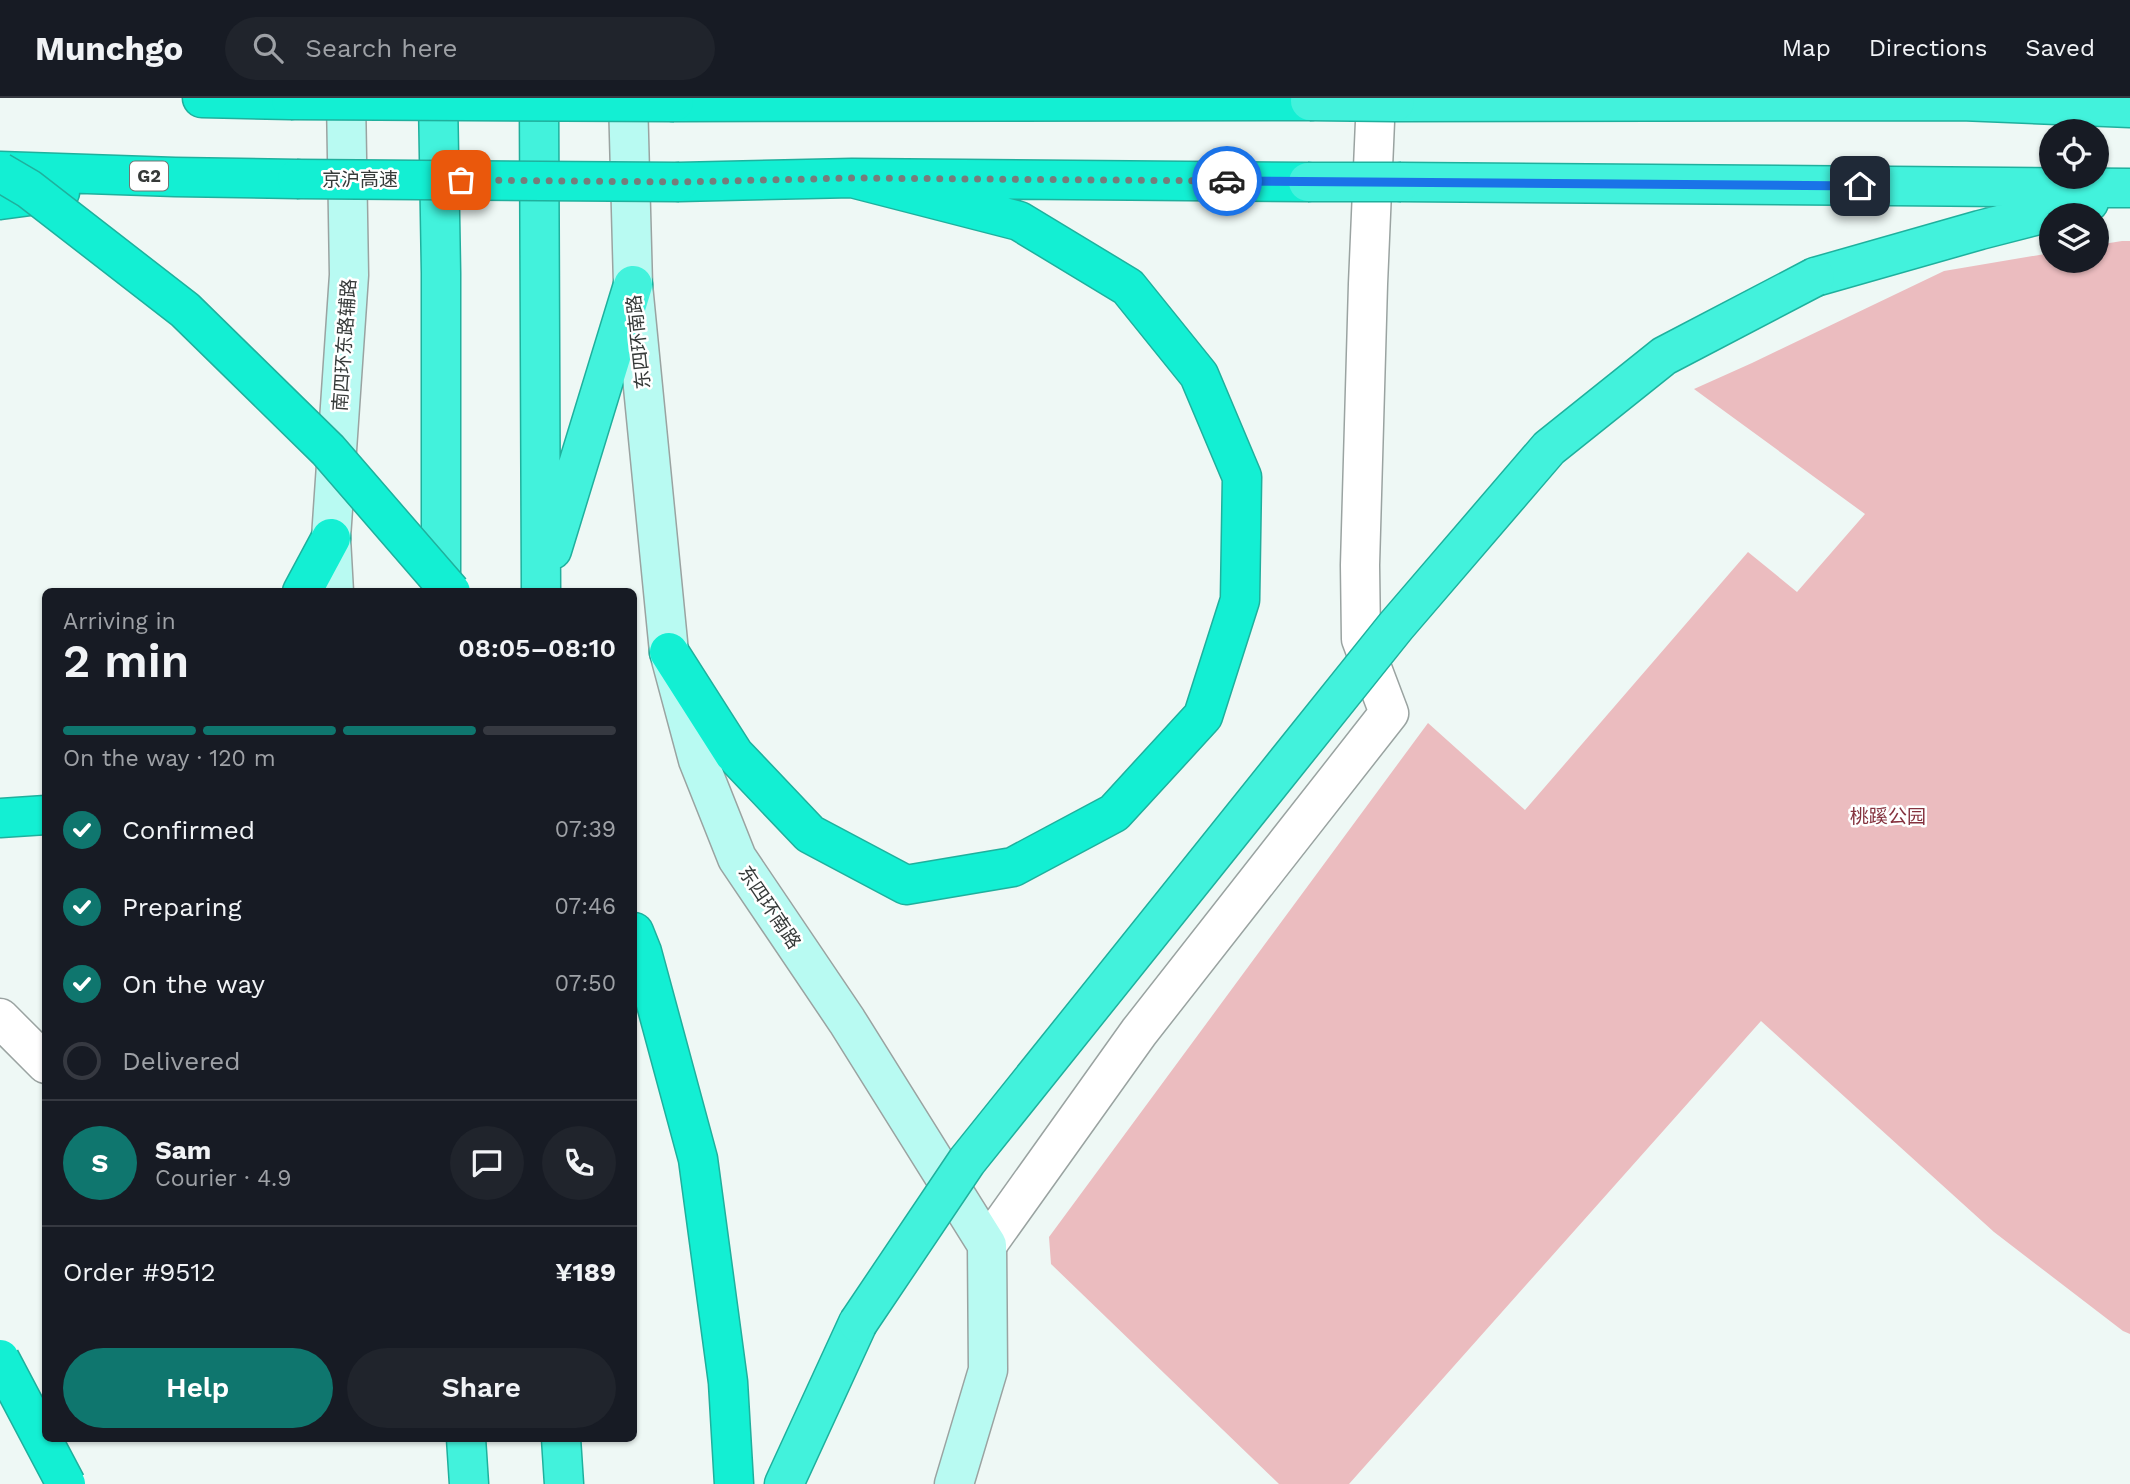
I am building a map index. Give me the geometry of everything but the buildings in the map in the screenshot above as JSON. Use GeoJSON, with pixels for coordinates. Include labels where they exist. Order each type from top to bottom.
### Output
{"type":"FeatureCollection","features":[{"type":"Feature","properties":{"kind":"highway"},"geometry":{"type":"LineString","coordinates":[[202,98],[674,102],[1955,100],[2130,108]]}},
{"type":"Feature","properties":{"kind":"highway"},"geometry":{"type":"LineString","coordinates":[[438,98],[441,588]]}},
{"type":"Feature","properties":{"kind":"highway"},"geometry":{"type":"LineString","coordinates":[[539,98],[541,588]]}},
{"type":"Feature","properties":{"kind":"highway"},"geometry":{"type":"LineString","coordinates":[[0,172],[29,189],[185,310],[328,450],[448,588]]}},
{"type":"Feature","properties":{"kind":"highway","name":"京沪高速"},"geometry":{"type":"LineString","coordinates":[[0,172],[297,179],[679,182],[852,178],[2130,190]]}},
{"type":"Feature","properties":{"kind":"highway"},"geometry":{"type":"LineString","coordinates":[[0,200],[175,177]]}},
{"type":"Feature","properties":{"kind":"highway"},"geometry":{"type":"LineString","coordinates":[[669,652],[734,754],[810,834],[906,885],[1013,867],[1114,813],[1203,716],[1240,600],[1242,477],[1199,375],[1128,287],[1019,221],[852,178]]}},
{"type":"Feature","properties":{"kind":"highway"},"geometry":{"type":"LineString","coordinates":[[784,1484],[858,1323],[967,1161],[1396,626],[1549,448],[1664,356],[1815,277],[2130,190]]}},
{"type":"Feature","properties":{"kind":"highway"},"geometry":{"type":"LineString","coordinates":[[541,588],[633,285]]}},
{"type":"Feature","properties":{"kind":"highway"},"geometry":{"type":"LineString","coordinates":[[304,588],[331,538]]}},
{"type":"Feature","properties":{"kind":"highway"},"geometry":{"type":"LineString","coordinates":[[0,818],[42,815]]}},
{"type":"Feature","properties":{"kind":"highway"},"geometry":{"type":"LineString","coordinates":[[637,940],[698,1159],[729,1382],[734,1484]]}},
{"type":"Feature","properties":{"kind":"highway"},"geometry":{"type":"LineString","coordinates":[[0,1359],[42,1439]]}},
{"type":"Feature","properties":{"kind":"highway"},"geometry":{"type":"LineString","coordinates":[[44,1442],[66,1484]]}},
{"type":"Feature","properties":{"kind":"highway"},"geometry":{"type":"LineString","coordinates":[[466,1442],[468,1484]]}},
{"type":"Feature","properties":{"kind":"highway"},"geometry":{"type":"LineString","coordinates":[[561,1442],[564,1484]]}},
{"type":"Feature","properties":{"kind":"main road","name":"南四环东路辅路"},"geometry":{"type":"LineString","coordinates":[[334,588],[331,538],[349,275],[346,98]]}},
{"type":"Feature","properties":{"kind":"main road","name":"东四环南路"},"geometry":{"type":"LineString","coordinates":[[628,98],[633,285],[669,652],[698,760],[737,858],[862,1045],[987,1245]]}},
{"type":"Feature","properties":{"kind":"main road"},"geometry":{"type":"LineString","coordinates":[[954,1484],[988,1370],[987,1245]]}},
{"type":"Feature","properties":{"kind":"main road"},"geometry":{"type":"LineString","coordinates":[[41,1484],[53,1442]]}},
{"type":"Feature","properties":{"kind":"street"},"geometry":{"type":"LineString","coordinates":[[987,1245],[1139,1032],[1389,713],[1361,639],[1360,565],[1367,284],[1385,100]]}},
{"type":"Feature","properties":{"kind":"street"},"geometry":{"type":"LineString","coordinates":[[0,1018],[42,1060]]}},
{"type":"Feature","properties":{"kind":"green space","name":"桃蹊公园"},"geometry":{"type":"Polygon","coordinates":[[[2130,241],[2130,1334],[1994,1232],[1761,1021],[1349,1484],[1279,1484],[1051,1264],[1049,1237],[1428,723],[1525,810],[1748,552],[1797,592],[1865,514],[1694,389],[1944,271],[2039,255],[2039,273],[2109,273],[2109,243],[2130,241]]]}},
{"type":"Feature","properties":{"kind":"way so far"},"geometry":{"type":"LineString","coordinates":[[461,180],[679,182],[852,178],[1227,181]]}},
{"type":"Feature","properties":{"kind":"route"},"geometry":{"type":"LineString","coordinates":[[1227,181],[1860,186]]}}]}
